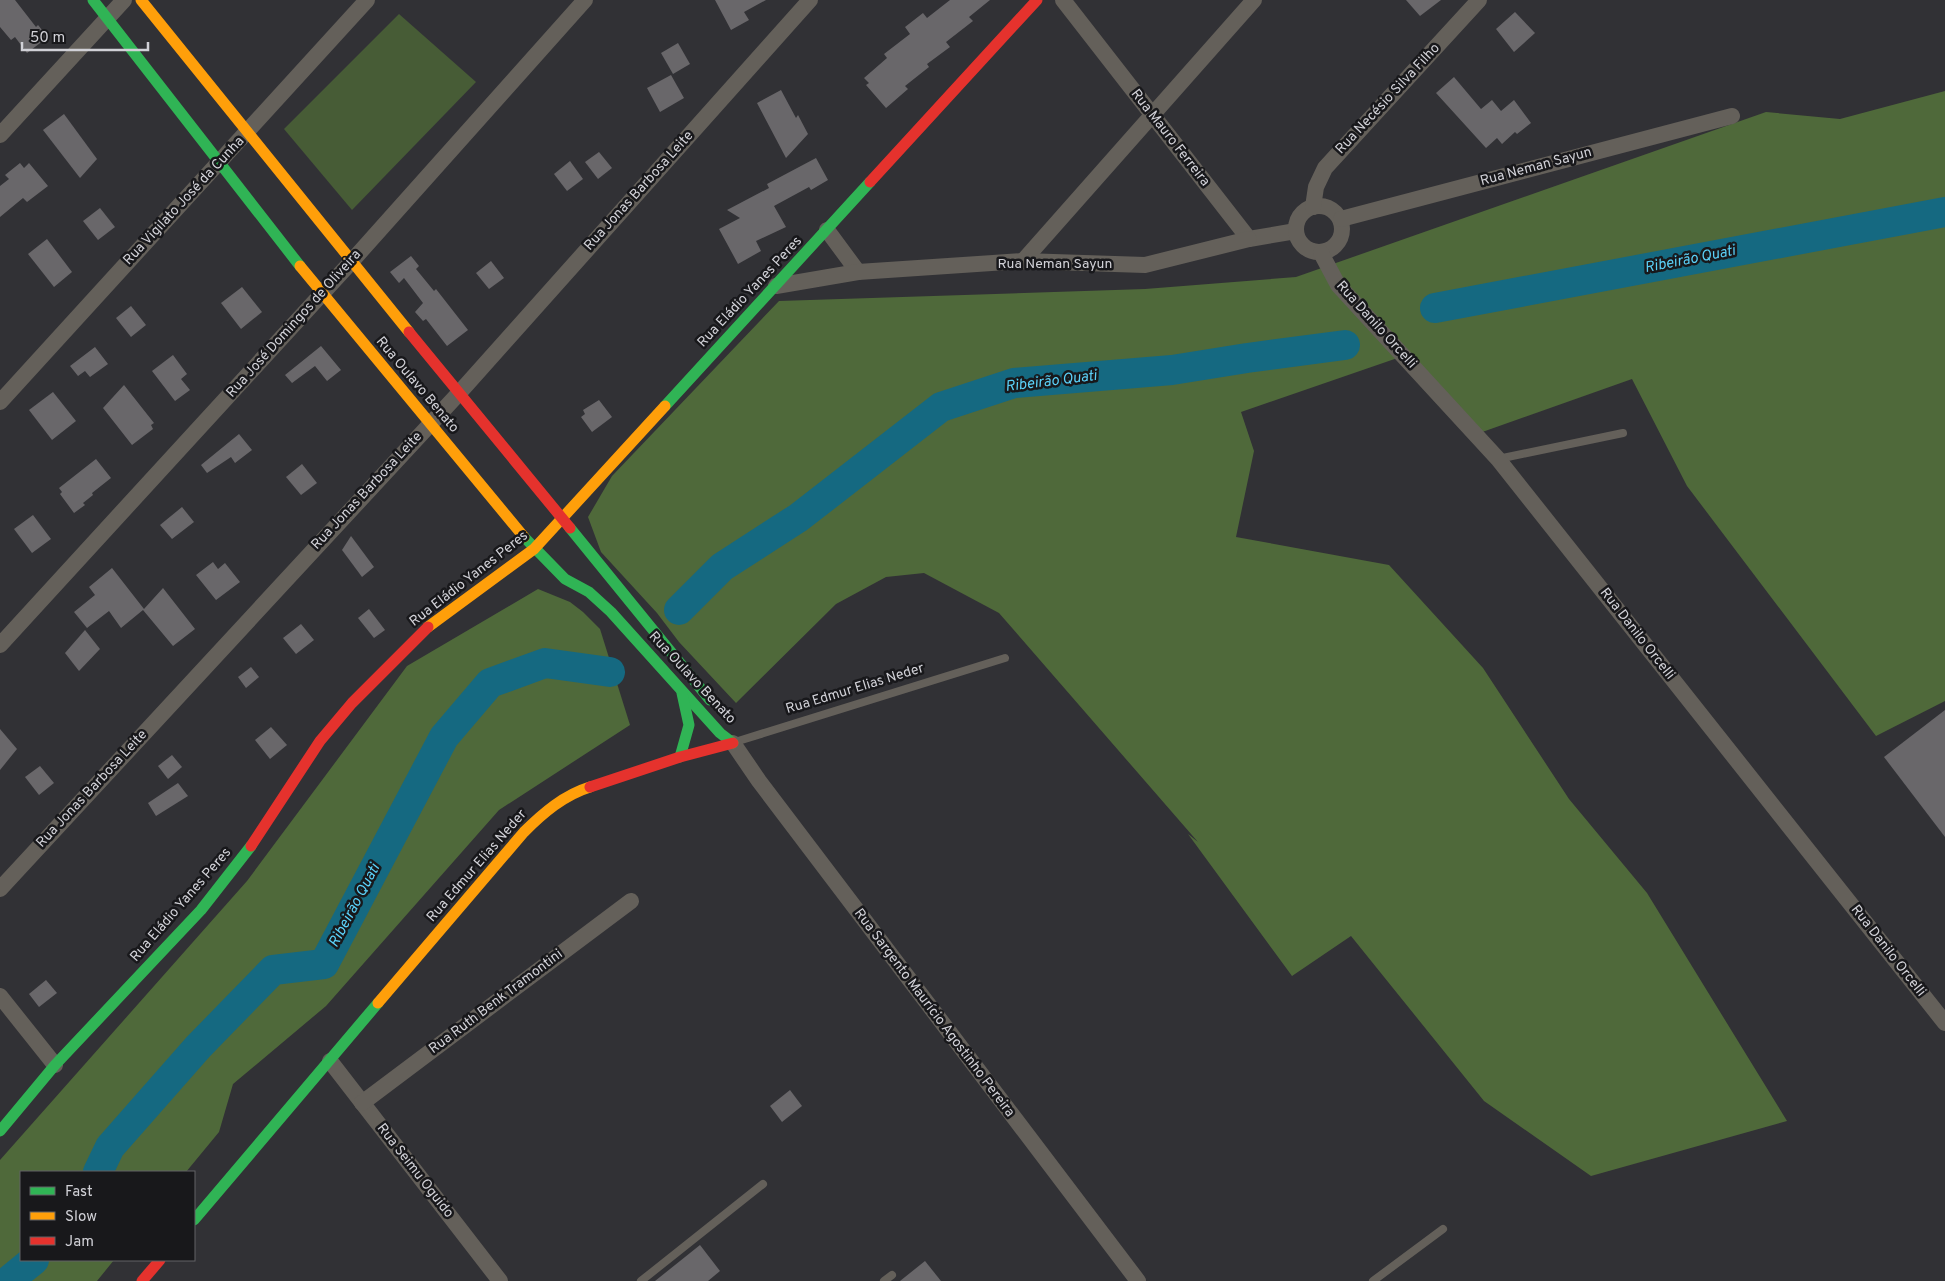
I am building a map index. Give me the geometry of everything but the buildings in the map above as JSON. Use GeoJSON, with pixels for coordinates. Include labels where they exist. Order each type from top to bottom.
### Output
{"type":"FeatureCollection","features":[{"type":"Feature","properties":{"kind":"street","name":"Rua Oulavo Benato"},"geometry":{"type":"LineString","coordinates":[[93,0],[322,294],[534,549],[565,579],[589,592],[611,612],[720,733],[732,735]]}},
{"type":"Feature","properties":{"kind":"street"},"geometry":{"type":"LineString","coordinates":[[0,135],[124,0]]}},
{"type":"Feature","properties":{"kind":"street","name":"Rua Oulavo Benato"},"geometry":{"type":"LineString","coordinates":[[141,0],[246,134],[460,392],[719,711]]}},
{"type":"Feature","properties":{"kind":"street","name":"Rua Vigilato José da Cunha"},"geometry":{"type":"LineString","coordinates":[[0,402],[368,0]]}},
{"type":"Feature","properties":{"kind":"street","name":"Rua José Domingos de Oliveira"},"geometry":{"type":"LineString","coordinates":[[0,645],[352,261],[585,0]]}},
{"type":"Feature","properties":{"kind":"street","name":"Rua Jonas Barbosa Leite"},"geometry":{"type":"LineString","coordinates":[[0,889],[460,392],[810,0]]}},
{"type":"Feature","properties":{"kind":"street","name":"Rua Eládio Yanes Peres"},"geometry":{"type":"LineString","coordinates":[[0,1131],[55,1065],[201,910],[243,859],[320,741],[352,703],[432,623],[534,549],[1037,0]]}},
{"type":"Feature","properties":{"kind":"street","name":"Rua Mauro Ferreira"},"geometry":{"type":"LineString","coordinates":[[1063,0],[1249,239]]}},
{"type":"Feature","properties":{"kind":"street"},"geometry":{"type":"LineString","coordinates":[[1023,261],[1151,114],[1254,0]]}},
{"type":"Feature","properties":{"kind":"street","name":"Rua Necésio Silva Filho"},"geometry":{"type":"LineString","coordinates":[[1313,207],[1316,187],[1325,168],[1479,0]]}},
{"type":"Feature","properties":{"kind":"street","name":"Rua Neman Sayun"},"geometry":{"type":"LineString","coordinates":[[1341,219],[1732,116]]}},
{"type":"Feature","properties":{"kind":"street"},"geometry":{"type":"LineString","coordinates":[[1324,206],[1331,208],[1341,219],[1343,234],[1335,247],[1321,253],[1306,249],[1301,244],[1296,231],[1299,217],[1313,207],[1324,206]]}},
{"type":"Feature","properties":{"kind":"street"},"geometry":{"type":"LineString","coordinates":[[828,230],[858,272]]}},
{"type":"Feature","properties":{"kind":"street"},"geometry":{"type":"LineString","coordinates":[[1249,239],[1296,231]]}},
{"type":"Feature","properties":{"kind":"street","name":"Rua Neman Sayun"},"geometry":{"type":"LineString","coordinates":[[776,286],[858,272],[1023,261],[1145,265],[1249,239]]}},
{"type":"Feature","properties":{"kind":"street","name":"Rua Danilo Orcelli"},"geometry":{"type":"LineString","coordinates":[[1321,253],[1338,285],[1498,458],[1945,1023]]}},
{"type":"Feature","properties":{"kind":"street"},"geometry":{"type":"LineString","coordinates":[[680,757],[690,733],[688,713],[681,689]]}},
{"type":"Feature","properties":{"kind":"street","name":"Rua Edmur Elias Neder"},"geometry":{"type":"LineString","coordinates":[[195,1219],[524,832],[545,812],[577,791],[680,757],[732,735]]}},
{"type":"Feature","properties":{"kind":"street","name":"Rua Sargento Maurício Agostinho Pereira"},"geometry":{"type":"LineString","coordinates":[[732,735],[765,789],[1138,1281]]}},
{"type":"Feature","properties":{"kind":"street","name":"Rua Ruth Benk Tramontini"},"geometry":{"type":"LineString","coordinates":[[362,1104],[631,901]]}},
{"type":"Feature","properties":{"kind":"street"},"geometry":{"type":"LineString","coordinates":[[0,996],[55,1065]]}},
{"type":"Feature","properties":{"kind":"street","name":"Rua Seimu Oguido"},"geometry":{"type":"LineString","coordinates":[[330,1061],[500,1281]]}},
{"type":"Feature","properties":{"kind":"street"},"geometry":{"type":"LineString","coordinates":[[142,1281],[159,1261]]}},
{"type":"Feature","properties":{"kind":"lane"},"geometry":{"type":"LineString","coordinates":[[1498,458],[1623,433]]}},
{"type":"Feature","properties":{"kind":"lane","name":"Rua Edmur Elias Neder"},"geometry":{"type":"LineString","coordinates":[[732,735],[1005,658]]}},
{"type":"Feature","properties":{"kind":"lane"},"geometry":{"type":"LineString","coordinates":[[641,1281],[763,1184]]}},
{"type":"Feature","properties":{"kind":"lane"},"geometry":{"type":"LineString","coordinates":[[1373,1281],[1443,1229]]}},
{"type":"Feature","properties":{"kind":"lane"},"geometry":{"type":"LineString","coordinates":[[884,1281],[892,1274]]}},
{"type":"Feature","properties":{"kind":"green space"},"geometry":{"type":"Polygon","coordinates":[[[399,14],[476,82],[352,210],[284,129],[399,14]]]}},
{"type":"Feature","properties":{"kind":"green space"},"geometry":{"type":"Polygon","coordinates":[[[1945,91],[1945,701],[1876,736],[1687,486],[1632,379],[1471,436],[1412,353],[1241,412],[1254,451],[1236,537],[1389,565],[1483,668],[1569,799],[1647,893],[1787,1121],[1591,1176],[1484,1101],[1351,936],[1292,976],[1188,834],[1198,842],[999,613],[924,573],[886,577],[836,604],[736,703],[679,642],[657,613],[601,552],[588,517],[612,476],[779,301],[1145,289],[1296,277],[1766,112],[1840,119],[1945,91]]]}},
{"type":"Feature","properties":{"kind":"green space"},"geometry":{"type":"Polygon","coordinates":[[[538,589],[570,602],[600,629],[630,725],[499,810],[326,1006],[233,1084],[219,1132],[187,1171],[20,1171],[20,1261],[113,1261],[97,1281],[0,1281],[0,1160],[247,881],[407,666],[538,589]]]}},
{"type":"Feature","properties":{"kind":"waterway","name":"Ribeirão Quati"},"geometry":{"type":"LineString","coordinates":[[1435,308],[1945,212]]}},
{"type":"Feature","properties":{"kind":"waterway","name":"Ribeirão Quati"},"geometry":{"type":"LineString","coordinates":[[679,610],[722,567],[798,518],[941,407],[1014,383],[1172,370],[1345,345]]}},
{"type":"Feature","properties":{"kind":"waterway","name":"Ribeirão Quati"},"geometry":{"type":"LineString","coordinates":[[98,1171],[110,1147],[198,1047],[273,970],[324,964],[444,737],[490,683],[545,663],[610,672]]}},
{"type":"Feature","properties":{"kind":"waterway","name":"Ribeirão Quati"},"geometry":{"type":"LineString","coordinates":[[8,1281],[33,1261]]}},
{"type":"Feature","properties":{"kind":"traffic: fast"},"geometry":{"type":"LineString","coordinates":[[93,0],[300,266]]}},
{"type":"Feature","properties":{"kind":"traffic: fast"},"geometry":{"type":"LineString","coordinates":[[665,406],[870,182]]}},
{"type":"Feature","properties":{"kind":"traffic: fast"},"geometry":{"type":"LineString","coordinates":[[570,528],[710,700]]}},
{"type":"Feature","properties":{"kind":"traffic: fast"},"geometry":{"type":"LineString","coordinates":[[524,537],[565,579],[589,592],[611,612],[720,733],[733,743]]}},
{"type":"Feature","properties":{"kind":"traffic: fast"},"geometry":{"type":"LineString","coordinates":[[680,757],[689,725],[682,693]]}},
{"type":"Feature","properties":{"kind":"traffic: fast"},"geometry":{"type":"LineString","coordinates":[[0,1131],[55,1065],[201,910],[251,846]]}},
{"type":"Feature","properties":{"kind":"traffic: fast"},"geometry":{"type":"LineString","coordinates":[[195,1219],[378,1003]]}},
{"type":"Feature","properties":{"kind":"traffic: slow"},"geometry":{"type":"LineString","coordinates":[[141,0],[409,332]]}},
{"type":"Feature","properties":{"kind":"traffic: slow"},"geometry":{"type":"LineString","coordinates":[[300,266],[524,537]]}},
{"type":"Feature","properties":{"kind":"traffic: slow"},"geometry":{"type":"LineString","coordinates":[[428,627],[534,549],[665,406]]}},
{"type":"Feature","properties":{"kind":"traffic: slow"},"geometry":{"type":"LineString","coordinates":[[378,1003],[524,832],[554,805],[580,790],[590,787]]}},
{"type":"Feature","properties":{"kind":"traffic: jam"},"geometry":{"type":"LineString","coordinates":[[870,182],[1037,0]]}},
{"type":"Feature","properties":{"kind":"traffic: jam"},"geometry":{"type":"LineString","coordinates":[[409,332],[570,528]]}},
{"type":"Feature","properties":{"kind":"traffic: jam"},"geometry":{"type":"LineString","coordinates":[[251,846],[320,741],[352,703],[428,627]]}},
{"type":"Feature","properties":{"kind":"traffic: jam"},"geometry":{"type":"LineString","coordinates":[[590,787],[680,757],[733,743]]}},
{"type":"Feature","properties":{"kind":"traffic: jam"},"geometry":{"type":"LineString","coordinates":[[142,1281],[159,1261]]}}]}
